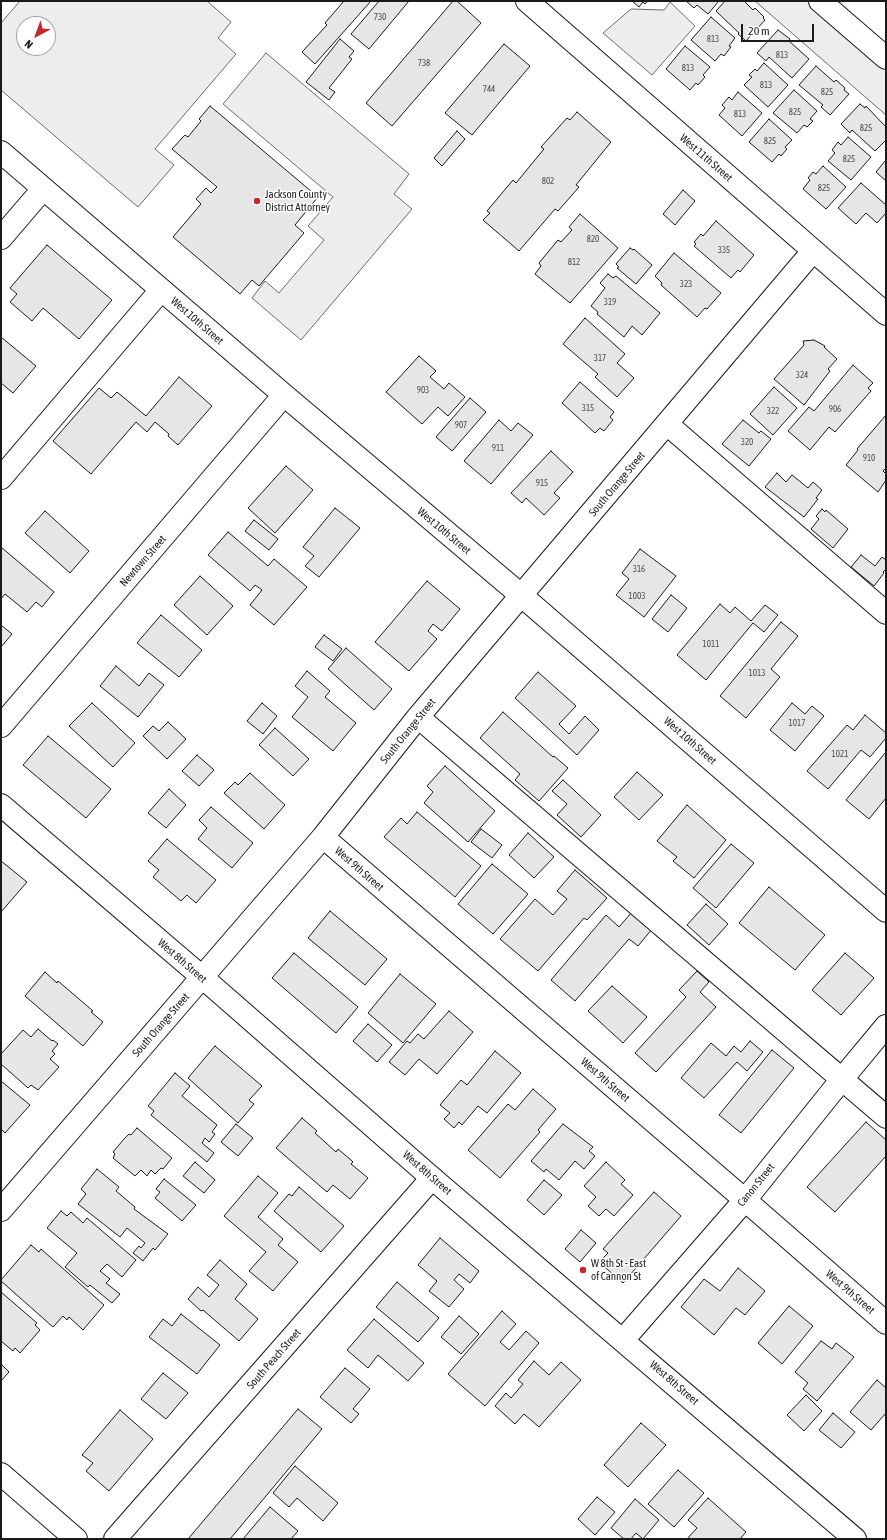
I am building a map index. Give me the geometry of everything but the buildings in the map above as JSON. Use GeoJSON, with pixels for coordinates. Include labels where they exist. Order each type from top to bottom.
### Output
{"type":"FeatureCollection","features":[{"type":"Feature","properties":{"kind":"street","name":"West 11th Street"},"geometry":{"type":"LineString","coordinates":[[527,1],[886,314]]}},
{"type":"Feature","properties":{"kind":"street"},"geometry":{"type":"LineString","coordinates":[[820,1],[886,58]]}},
{"type":"Feature","properties":{"kind":"street","name":"West 10th Street"},"geometry":{"type":"LineString","coordinates":[[1,152],[284,396],[522,596],[886,911]]}},
{"type":"Feature","properties":{"kind":"street"},"geometry":{"type":"LineString","coordinates":[[1,238],[43,189]]}},
{"type":"Feature","properties":{"kind":"street","name":"South Orange Street"},"geometry":{"type":"LineString","coordinates":[[1,1210],[323,838],[418,717],[814,251]]}},
{"type":"Feature","properties":{"kind":"street"},"geometry":{"type":"LineString","coordinates":[[1,478],[161,290]]}},
{"type":"Feature","properties":{"kind":"street","name":"Newtown Street"},"geometry":{"type":"LineString","coordinates":[[1,726],[284,396]]}},
{"type":"Feature","properties":{"kind":"street"},"geometry":{"type":"LineString","coordinates":[[667,424],[886,613]]}},
{"type":"Feature","properties":{"kind":"street"},"geometry":{"type":"LineString","coordinates":[[418,717],[886,1117]]}},
{"type":"Feature","properties":{"kind":"street","name":"West 8th Street"},"geometry":{"type":"LineString","coordinates":[[1,805],[202,977],[432,1178],[855,1539]]}},
{"type":"Feature","properties":{"kind":"street","name":"West 9th Street"},"geometry":{"type":"LineString","coordinates":[[323,838],[886,1323]]}},
{"type":"Feature","properties":{"kind":"street","name":"Canon Street"},"geometry":{"type":"LineString","coordinates":[[623,1340],[745,1200],[886,1026]]}},
{"type":"Feature","properties":{"kind":"street","name":"South Peach Street"},"geometry":{"type":"LineString","coordinates":[[115,1539],[432,1178]]}},
{"type":"Feature","properties":{"kind":"street"},"geometry":{"type":"LineString","coordinates":[[1,1474],[76,1539]]}},
{"type":"Feature","properties":{"kind":"shaded area"},"geometry":{"type":"Polygon","coordinates":[[[20,1],[207,1],[231,22],[218,38],[236,54],[155,149],[174,165],[138,207],[1,90],[1,23],[20,1]]]}},
{"type":"Feature","properties":{"kind":"shaded area"},"geometry":{"type":"Polygon","coordinates":[[[755,1],[807,1],[886,69],[886,115],[755,1]]]}},
{"type":"Feature","properties":{"kind":"shaded area"},"geometry":{"type":"Polygon","coordinates":[[[670,2],[695,26],[652,75],[603,33],[631,9],[664,10],[670,2]]]}},
{"type":"Feature","properties":{"kind":"shaded area"},"geometry":{"type":"Polygon","coordinates":[[[266,53],[409,174],[394,194],[412,209],[301,340],[252,298],[265,281],[279,293],[324,240],[308,226],[333,197],[223,104],[266,53]]]}},
{"type":"Feature","properties":{"kind":"place","name":"Jackson County District Attorney"},"geometry":{"type":"Point","coordinates":[257,201]}},
{"type":"Feature","properties":{"kind":"place","name":"W 8th St - East of Cannon St"},"geometry":{"type":"Point","coordinates":[583,1270]}}]}
